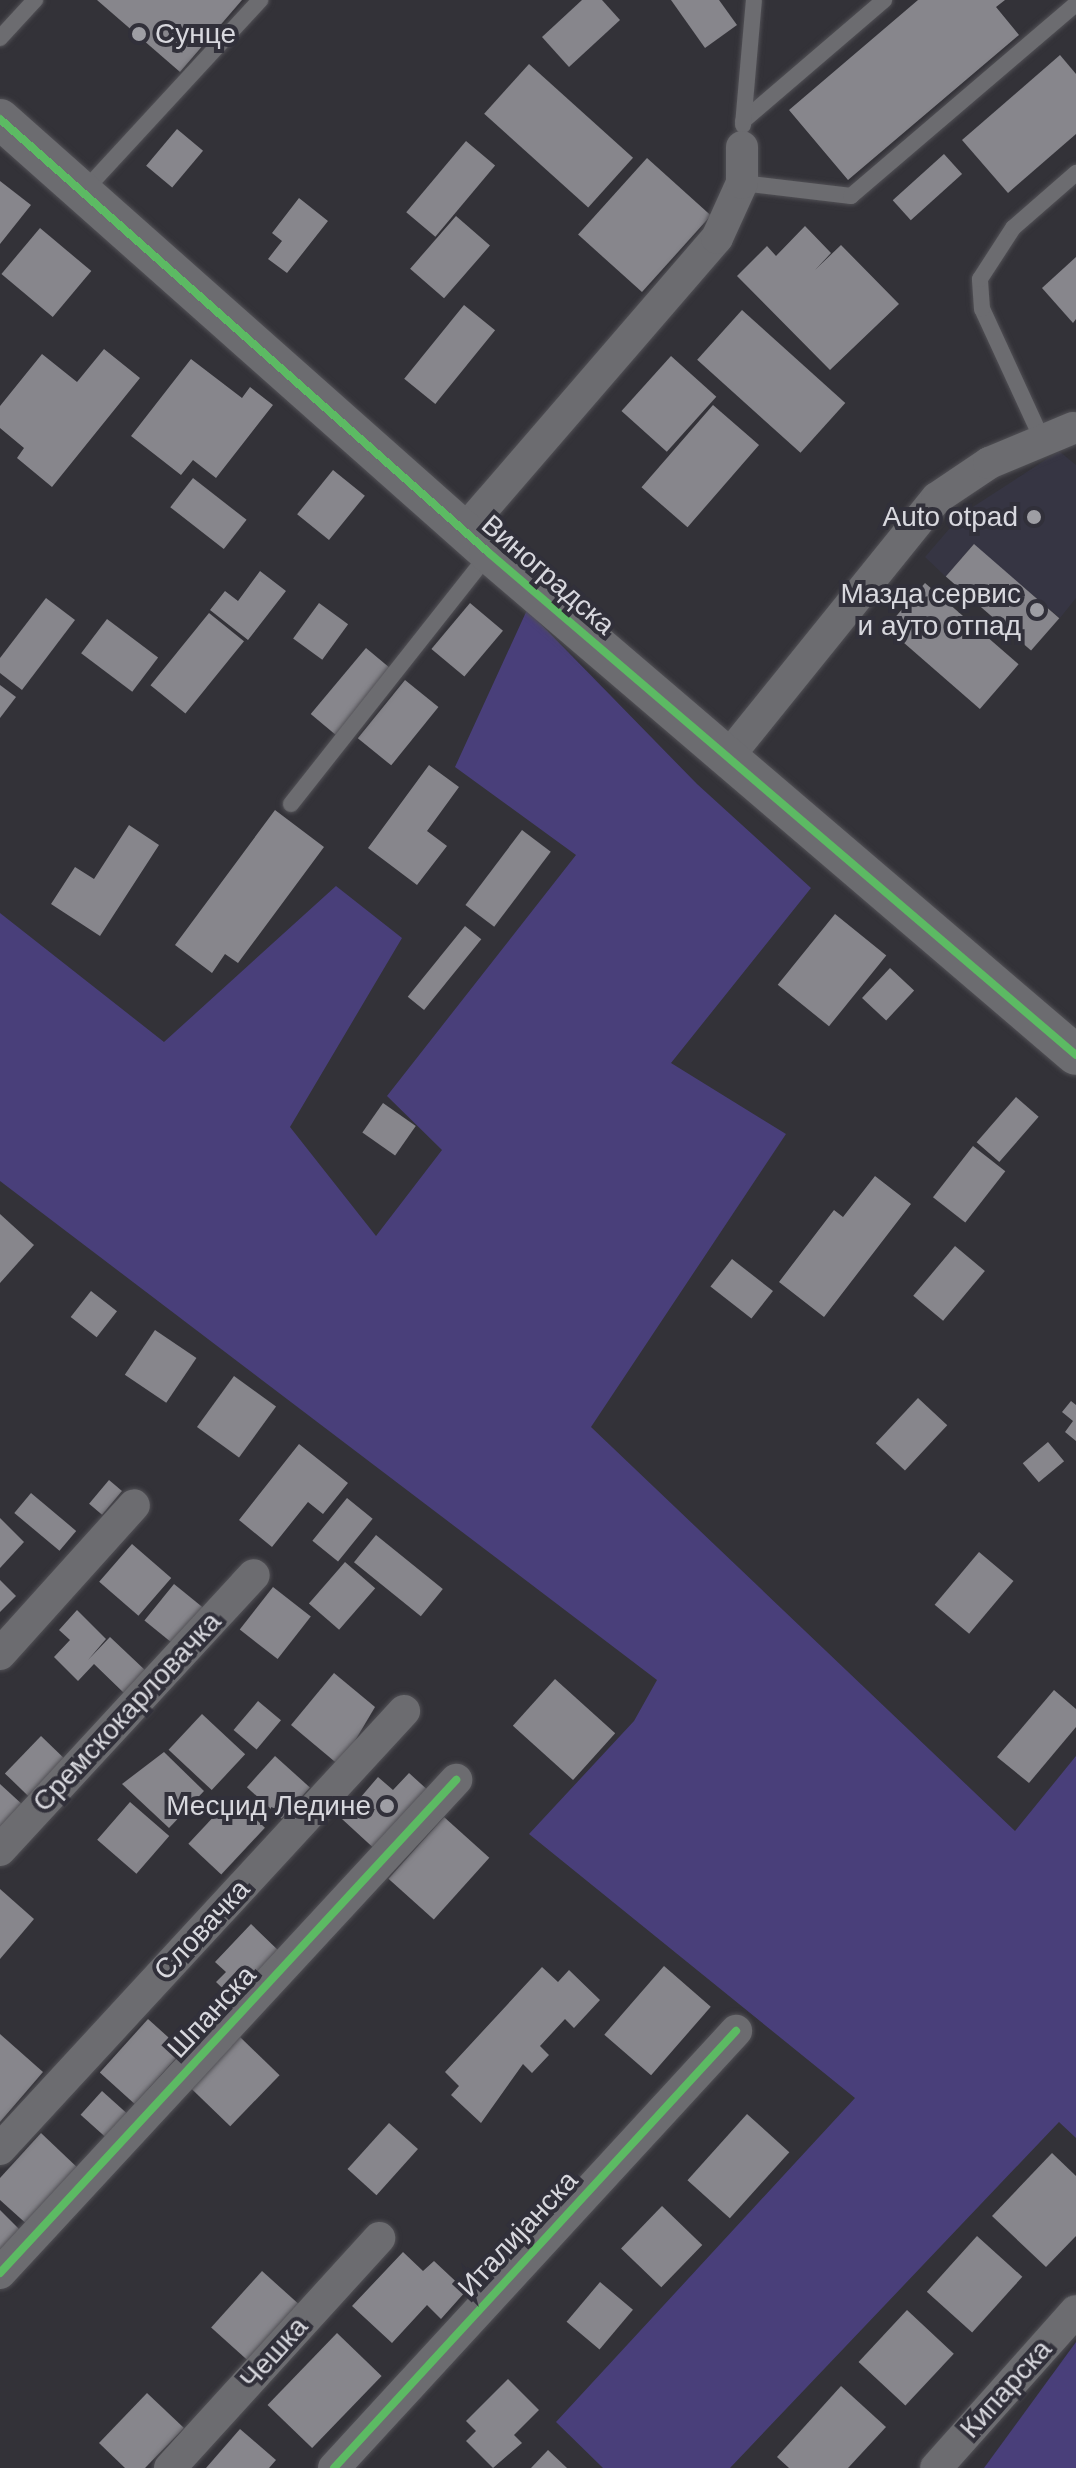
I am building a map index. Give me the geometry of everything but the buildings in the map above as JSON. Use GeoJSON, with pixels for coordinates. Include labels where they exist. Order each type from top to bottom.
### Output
{"type":"FeatureCollection","features":[{"type":"Feature","properties":{"kind":"street","name":"Виноградска"},"geometry":{"type":"LineString","coordinates":[[0,119],[476,542],[1076,1055]]}},
{"type":"Feature","properties":{"kind":"street"},"geometry":{"type":"LineString","coordinates":[[476,542],[717,238],[742,183],[743,134]]}},
{"type":"Feature","properties":{"kind":"street"},"geometry":{"type":"LineString","coordinates":[[727,758],[937,498],[1041,437],[1075,427]]}},
{"type":"Feature","properties":{"kind":"street"},"geometry":{"type":"LineString","coordinates":[[0,1654],[134,1505]]}},
{"type":"Feature","properties":{"kind":"street","name":"Сремскокарловачка"},"geometry":{"type":"LineString","coordinates":[[0,1850],[254,1575]]}},
{"type":"Feature","properties":{"kind":"street","name":"Словачка"},"geometry":{"type":"LineString","coordinates":[[0,2149],[404,1711]]}},
{"type":"Feature","properties":{"kind":"street","name":"Шпанска"},"geometry":{"type":"LineString","coordinates":[[0,2273],[456,1780]]}},
{"type":"Feature","properties":{"kind":"street","name":"Италијанска"},"geometry":{"type":"LineString","coordinates":[[334,2468],[736,2031]]}},
{"type":"Feature","properties":{"kind":"street","name":"Чешка"},"geometry":{"type":"LineString","coordinates":[[170,2468],[379,2238]]}},
{"type":"Feature","properties":{"kind":"street","name":"Кипарска"},"geometry":{"type":"LineString","coordinates":[[936,2468],[1076,2311]]}},
{"type":"Feature","properties":{"kind":"lane"},"geometry":{"type":"LineString","coordinates":[[0,38],[35,0]]}},
{"type":"Feature","properties":{"kind":"lane"},"geometry":{"type":"LineString","coordinates":[[84,191],[260,0]]}},
{"type":"Feature","properties":{"kind":"lane"},"geometry":{"type":"LineString","coordinates":[[743,134],[754,0]]}},
{"type":"Feature","properties":{"kind":"lane"},"geometry":{"type":"LineString","coordinates":[[743,134],[884,0]]}},
{"type":"Feature","properties":{"kind":"lane"},"geometry":{"type":"LineString","coordinates":[[742,183],[851,196],[1076,4]]}},
{"type":"Feature","properties":{"kind":"lane"},"geometry":{"type":"LineString","coordinates":[[1041,437],[982,309],[980,279],[1013,228],[1076,173]]}},
{"type":"Feature","properties":{"kind":"lane"},"geometry":{"type":"LineString","coordinates":[[291,804],[476,542]]}},
{"type":"Feature","properties":{"kind":"shaded area"},"geometry":{"type":"Polygon","coordinates":[[[1059,451],[1076,465],[1076,598],[1060,618],[973,545],[946,577],[925,557],[962,514],[1059,451]]]}},
{"type":"Feature","properties":{"kind":"shaded area"},"geometry":{"type":"Polygon","coordinates":[[[527,610],[697,784],[811,888],[671,1063],[786,1134],[591,1427],[1015,1831],[1076,1756],[1076,2138],[1059,2122],[730,2468],[603,2468],[556,2422],[855,2098],[529,1834],[634,1721],[657,1680],[0,1181],[0,913],[164,1042],[336,886],[402,938],[290,1127],[376,1236],[442,1150],[387,1096],[576,855],[455,767],[527,610]]]}},
{"type":"Feature","properties":{"kind":"shaded area"},"geometry":{"type":"Polygon","coordinates":[[[1076,2342],[1076,2468],[984,2468],[1076,2342]]]}},
{"type":"Feature","properties":{"kind":"cycle path"},"geometry":{"type":"LineString","coordinates":[[0,119],[489,553],[1076,1055]]}},
{"type":"Feature","properties":{"kind":"cycle path"},"geometry":{"type":"LineString","coordinates":[[0,2273],[456,1780]]}},
{"type":"Feature","properties":{"kind":"cycle path"},"geometry":{"type":"LineString","coordinates":[[334,2468],[736,2031]]}},
{"type":"Feature","properties":{"kind":"place","name":"Сунце"},"geometry":{"type":"Point","coordinates":[139,34]}},
{"type":"Feature","properties":{"kind":"place","name":"Auto otpad"},"geometry":{"type":"Point","coordinates":[1034,517]}},
{"type":"Feature","properties":{"kind":"place","name":"Мазда сервис и ауто отпад"},"geometry":{"type":"Point","coordinates":[1037,610]}},
{"type":"Feature","properties":{"kind":"place","name":"Месџид Ледине"},"geometry":{"type":"Point","coordinates":[387,1806]}}]}
